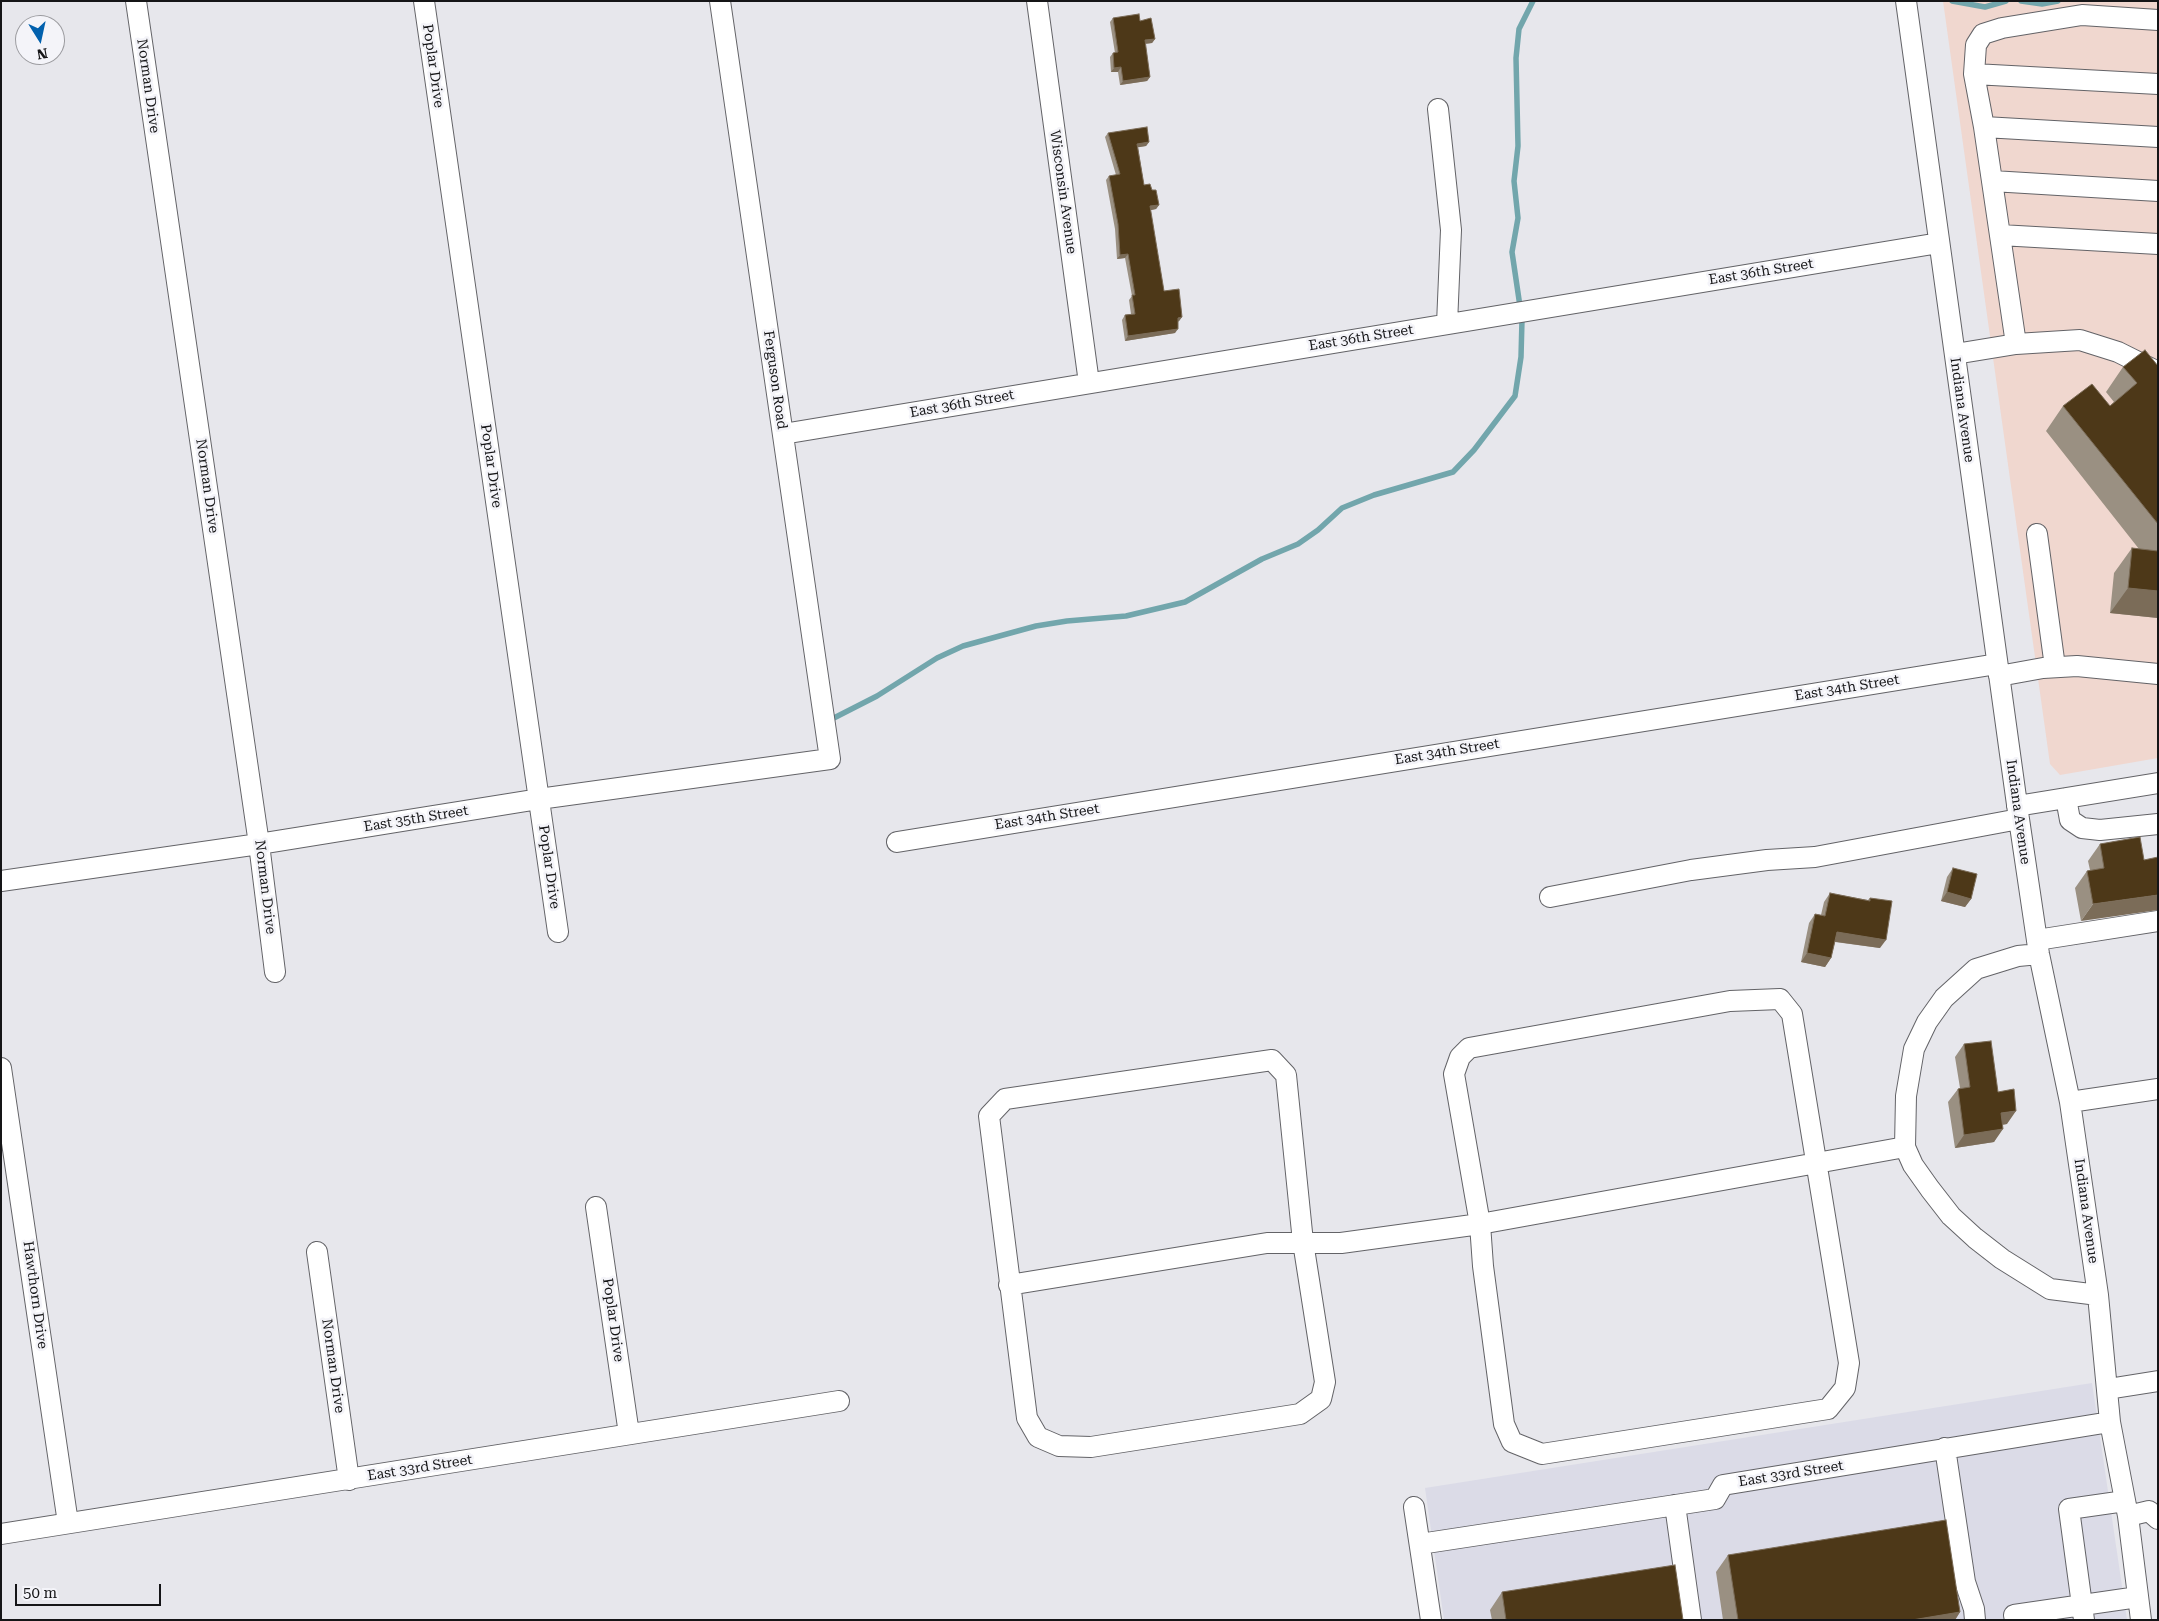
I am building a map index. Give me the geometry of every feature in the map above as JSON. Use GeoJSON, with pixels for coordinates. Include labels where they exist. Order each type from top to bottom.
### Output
{"type":"FeatureCollection","features":[{"type":"Feature","properties":{"kind":"street","name":"Norman Drive"},"geometry":{"type":"LineString","coordinates":[[136,1],[276,972]]}},
{"type":"Feature","properties":{"kind":"street","name":"Poplar Drive"},"geometry":{"type":"LineString","coordinates":[[424,1],[558,932]]}},
{"type":"Feature","properties":{"kind":"street","name":"Ferguson Road"},"geometry":{"type":"LineString","coordinates":[[720,1],[830,759]]}},
{"type":"Feature","properties":{"kind":"street","name":"Wisconsin Avenue"},"geometry":{"type":"LineString","coordinates":[[1037,1],[1089,383]]}},
{"type":"Feature","properties":{"kind":"street","name":"Indiana Avenue"},"geometry":{"type":"LineString","coordinates":[[1906,1],[2018,813],[2038,947],[2070,1102],[2098,1295],[2110,1422],[2127,1508],[2141,1620]]}},
{"type":"Feature","properties":{"kind":"street"},"geometry":{"type":"LineString","coordinates":[[2016,344],[1984,127],[1974,74],[1976,45],[1983,34],[2002,28],[2082,15],[2158,20]]}},
{"type":"Feature","properties":{"kind":"street"},"geometry":{"type":"LineString","coordinates":[[1974,74],[2158,84]]}},
{"type":"Feature","properties":{"kind":"street"},"geometry":{"type":"LineString","coordinates":[[1438,109],[1451,230],[1447,324]]}},
{"type":"Feature","properties":{"kind":"street"},"geometry":{"type":"LineString","coordinates":[[1984,127],[2158,137]]}},
{"type":"Feature","properties":{"kind":"street"},"geometry":{"type":"LineString","coordinates":[[1992,181],[2158,191]]}},
{"type":"Feature","properties":{"kind":"street"},"geometry":{"type":"LineString","coordinates":[[2000,235],[2158,244]]}},
{"type":"Feature","properties":{"kind":"street","name":"East 36th Street"},"geometry":{"type":"LineString","coordinates":[[783,434],[1939,243]]}},
{"type":"Feature","properties":{"kind":"street"},"geometry":{"type":"LineString","coordinates":[[1955,354],[2016,344],[2080,340],[2118,352],[2158,372]]}},
{"type":"Feature","properties":{"kind":"street"},"geometry":{"type":"LineString","coordinates":[[2037,534],[2055,667]]}},
{"type":"Feature","properties":{"kind":"street","name":"East 34th Street"},"geometry":{"type":"LineString","coordinates":[[897,842],[1998,670],[2077,666],[2158,674]]}},
{"type":"Feature","properties":{"kind":"street","name":"East 35th Street"},"geometry":{"type":"LineString","coordinates":[[1,881],[259,844],[539,799],[830,759]]}},
{"type":"Feature","properties":{"kind":"street"},"geometry":{"type":"LineString","coordinates":[[1550,897],[1691,870],[1766,860],[1815,857],[2018,813],[2066,798],[2158,783]]}},
{"type":"Feature","properties":{"kind":"street"},"geometry":{"type":"LineString","coordinates":[[2066,798],[2070,820],[2082,828],[2100,830],[2158,824]]}},
{"type":"Feature","properties":{"kind":"street"},"geometry":{"type":"LineString","coordinates":[[2098,1295],[2050,1289],[2002,1259],[1975,1238],[1946,1209],[1913,1165],[1905,1147],[1904,1116],[1907,1086],[1914,1049],[1927,1022],[1944,998],[1976,970],[2038,947],[2158,921]]}},
{"type":"Feature","properties":{"kind":"street"},"geometry":{"type":"LineString","coordinates":[[1780,999],[1792,1014],[1817,1164],[1849,1363],[1844,1388],[1828,1409],[1542,1454],[1512,1442],[1504,1424],[1483,1266],[1480,1224],[1454,1074],[1460,1057],[1469,1048],[1730,1001],[1780,999]]}},
{"type":"Feature","properties":{"kind":"street"},"geometry":{"type":"LineString","coordinates":[[1272,1060],[1286,1075],[1303,1242],[1325,1382],[1321,1399],[1300,1414],[1091,1447],[1059,1446],[1038,1438],[1027,1418],[1009,1285],[989,1116],[1005,1099],[1272,1060]]}},
{"type":"Feature","properties":{"kind":"street","name":"Hawthorn Drive"},"geometry":{"type":"LineString","coordinates":[[1,1068],[68,1523]]}},
{"type":"Feature","properties":{"kind":"street"},"geometry":{"type":"LineString","coordinates":[[2070,1102],[2158,1089]]}},
{"type":"Feature","properties":{"kind":"street"},"geometry":{"type":"LineString","coordinates":[[1009,1285],[1267,1243],[1341,1244],[1480,1224],[1905,1147]]}},
{"type":"Feature","properties":{"kind":"street","name":"Poplar Drive"},"geometry":{"type":"LineString","coordinates":[[596,1206],[629,1434]]}},
{"type":"Feature","properties":{"kind":"street","name":"Norman Drive"},"geometry":{"type":"LineString","coordinates":[[317,1252],[349,1480]]}},
{"type":"Feature","properties":{"kind":"street"},"geometry":{"type":"LineString","coordinates":[[2108,1388],[2158,1381]]}},
{"type":"Feature","properties":{"kind":"street","name":"East 33rd Street"},"geometry":{"type":"LineString","coordinates":[[1,1534],[839,1401]]}},
{"type":"Feature","properties":{"kind":"street","name":"East 33rd Street"},"geometry":{"type":"LineString","coordinates":[[1420,1544],[1715,1499],[1723,1485],[2110,1422]]}},
{"type":"Feature","properties":{"kind":"street"},"geometry":{"type":"LineString","coordinates":[[1945,1448],[1965,1582],[1974,1609],[1975,1620]]}},
{"type":"Feature","properties":{"kind":"street"},"geometry":{"type":"LineString","coordinates":[[1675,1505],[1691,1620]]}},
{"type":"Feature","properties":{"kind":"street"},"geometry":{"type":"LineString","coordinates":[[1414,1507],[1430,1620]]}},
{"type":"Feature","properties":{"kind":"street"},"geometry":{"type":"LineString","coordinates":[[2083,1613],[2069,1509],[2127,1508],[2149,1511],[2157,1516]]}},
{"type":"Feature","properties":{"kind":"street"},"geometry":{"type":"LineString","coordinates":[[2015,1620],[2014,1615],[2083,1613],[2138,1597]]}},
{"type":"Feature","properties":{"kind":"shaded area"},"geometry":{"type":"Polygon","coordinates":[[[1943,1],[2158,1],[2158,758],[2060,775],[2050,764],[1943,1]]]}},
{"type":"Feature","properties":{"kind":"shaded area"},"geometry":{"type":"Polygon","coordinates":[[[2092,1383],[2127,1620],[1444,1620],[1425,1488],[2092,1383]]]}},
{"type":"Feature","properties":{"kind":"building"},"geometry":{"type":"Polygon","coordinates":[[[1139,14],[1140,21],[1151,18],[1155,39],[1145,40],[1150,77],[1123,81],[1121,67],[1114,68],[1113,53],[1118,52],[1113,18],[1139,14]]]}},
{"type":"Feature","properties":{"kind":"building"},"geometry":{"type":"Polygon","coordinates":[[[1147,127],[1149,142],[1137,144],[1144,185],[1150,184],[1152,190],[1156,190],[1159,205],[1150,206],[1164,291],[1179,289],[1182,317],[1178,318],[1178,329],[1128,336],[1125,315],[1135,314],[1132,295],[1135,295],[1128,254],[1120,255],[1118,224],[1109,176],[1120,174],[1108,133],[1147,127]]]}},
{"type":"Feature","properties":{"kind":"building"},"geometry":{"type":"Polygon","coordinates":[[[2145,350],[2158,366],[2158,524],[2063,406],[2092,384],[2110,406],[2137,383],[2123,367],[2145,350]]]}},
{"type":"Feature","properties":{"kind":"building"},"geometry":{"type":"Polygon","coordinates":[[[2132,548],[2158,551],[2158,591],[2128,588],[2132,548]]]}},
{"type":"Feature","properties":{"kind":"building"},"geometry":{"type":"Polygon","coordinates":[[[2140,837],[2144,860],[2158,857],[2158,895],[2093,904],[2087,871],[2104,868],[2100,844],[2140,837]]]}},
{"type":"Feature","properties":{"kind":"building"},"geometry":{"type":"Polygon","coordinates":[[[1953,868],[1977,874],[1971,899],[1947,892],[1953,868]]]}},
{"type":"Feature","properties":{"kind":"building"},"geometry":{"type":"Polygon","coordinates":[[[1830,893],[1870,901],[1870,898],[1892,901],[1886,940],[1837,932],[1831,958],[1807,953],[1815,914],[1825,916],[1830,893]]]}},
{"type":"Feature","properties":{"kind":"building"},"geometry":{"type":"Polygon","coordinates":[[[1991,1041],[1998,1092],[2014,1089],[2016,1111],[2001,1113],[2003,1129],[1964,1135],[1958,1089],[1970,1087],[1964,1044],[1991,1041]]]}},
{"type":"Feature","properties":{"kind":"building"},"geometry":{"type":"Polygon","coordinates":[[[1946,1520],[1960,1612],[1912,1620],[1738,1620],[1728,1555],[1946,1520]]]}},
{"type":"Feature","properties":{"kind":"building"},"geometry":{"type":"Polygon","coordinates":[[[1675,1565],[1683,1620],[1506,1620],[1502,1592],[1675,1565]]]}},
{"type":"Feature","properties":{"kind":"waterway"},"geometry":{"type":"LineString","coordinates":[[828,721],[877,696],[937,658],[963,646],[1036,626],[1067,621],[1126,616],[1185,602],[1262,559],[1298,544],[1318,530],[1342,508],[1374,495],[1453,472],[1474,450],[1515,396],[1521,357],[1522,320],[1512,252],[1518,218],[1514,181],[1518,146],[1516,58],[1519,29],[1533,1]]}},
{"type":"Feature","properties":{"kind":"waterway"},"geometry":{"type":"LineString","coordinates":[[1952,1],[1985,7],[2006,1]]}},
{"type":"Feature","properties":{"kind":"waterway"},"geometry":{"type":"LineString","coordinates":[[2021,1],[2042,4],[2058,1]]}}]}
